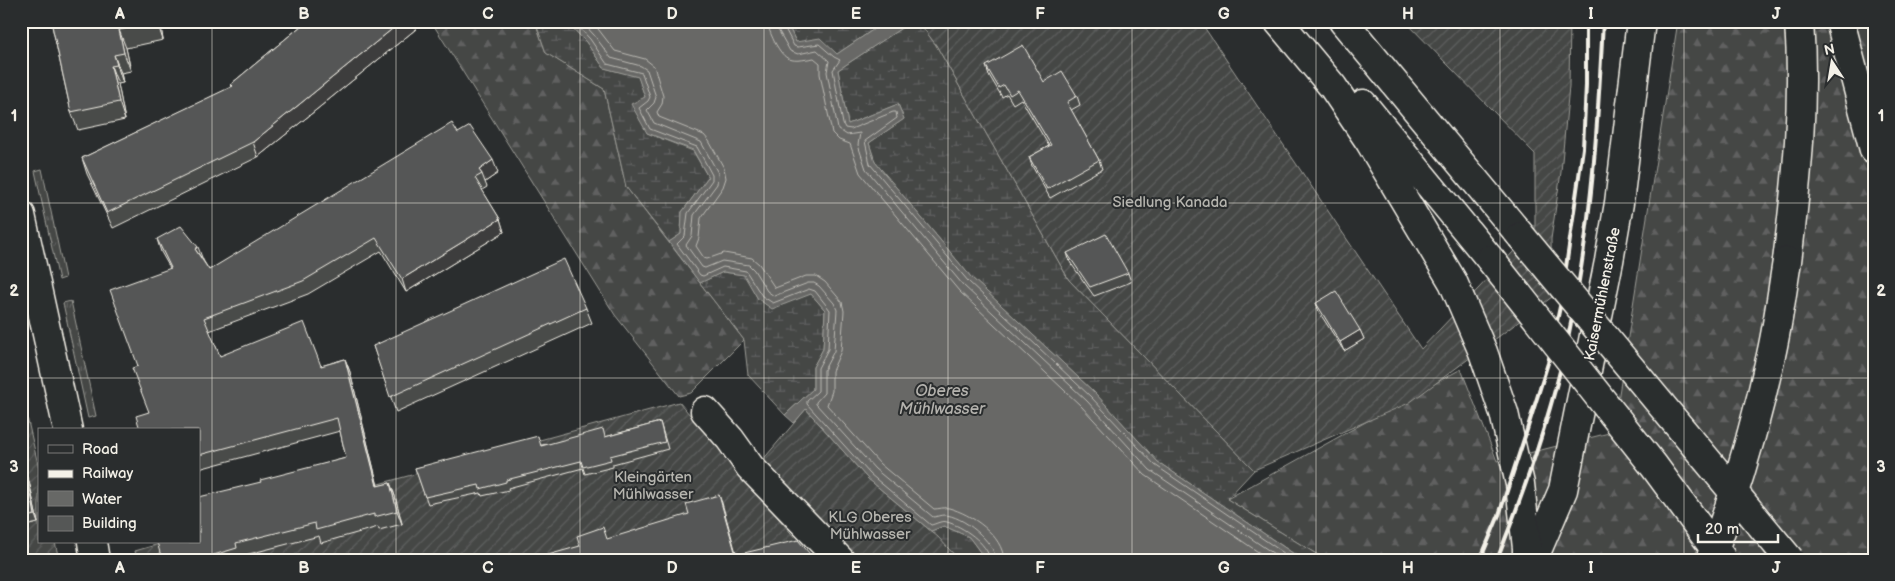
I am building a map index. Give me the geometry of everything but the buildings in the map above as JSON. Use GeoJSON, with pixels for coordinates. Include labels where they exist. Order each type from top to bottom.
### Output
{"type":"FeatureCollection","features":[{"type":"Feature","properties":{"kind":"main road"},"geometry":{"type":"LineString","coordinates":[[1278,21],[1333,87],[1370,142],[1453,282],[1483,352],[1504,413],[1520,484],[1527,560]]}},
{"type":"Feature","properties":{"kind":"main road"},"geometry":{"type":"LineString","coordinates":[[1296,21],[1490,259],[1654,466],[1722,560]]}},
{"type":"Feature","properties":{"kind":"main road"},"geometry":{"type":"LineString","coordinates":[[1344,21],[1790,560]]}},
{"type":"Feature","properties":{"kind":"main road","name":"Kaisermühlenstraße"},"geometry":{"type":"LineString","coordinates":[[1533,560],[1563,490],[1619,203],[1641,21]]}},
{"type":"Feature","properties":{"kind":"main road"},"geometry":{"type":"LineString","coordinates":[[1710,560],[1723,527],[1750,439],[1771,354],[1788,261],[1798,176],[1801,114],[1799,21]]}},
{"type":"Feature","properties":{"kind":"main road"},"geometry":{"type":"LineString","coordinates":[[1840,21],[1874,150]]}},
{"type":"Feature","properties":{"kind":"main road"},"geometry":{"type":"LineString","coordinates":[[21,215],[68,428]]}},
{"type":"Feature","properties":{"kind":"main road"},"geometry":{"type":"LineString","coordinates":[[706,411],[730,439],[750,467],[840,560]]}},
{"type":"Feature","properties":{"kind":"main road"},"geometry":{"type":"LineString","coordinates":[[92,544],[96,560]]}},
{"type":"Feature","properties":{"kind":"green space"},"geometry":{"type":"Polygon","coordinates":[[[431,21],[535,21],[546,53],[604,89],[626,187],[744,340],[691,393],[679,396],[615,315],[431,21]]]}},
{"type":"Feature","properties":{"kind":"green space"},"geometry":{"type":"Polygon","coordinates":[[[535,21],[566,21],[586,42],[604,68],[638,76],[645,97],[647,133],[693,151],[708,177],[682,212],[681,234],[669,242],[626,187],[604,89],[546,53],[535,21]]]}},
{"type":"Feature","properties":{"kind":"green space"},"geometry":{"type":"Polygon","coordinates":[[[786,21],[886,21],[837,54],[796,42],[786,21]]]}},
{"type":"Feature","properties":{"kind":"green space"},"geometry":{"type":"Polygon","coordinates":[[[902,21],[918,21],[936,45],[1069,280],[1254,470],[1227,499],[1326,560],[1303,560],[1158,462],[1095,393],[971,277],[875,162],[869,143],[904,119],[898,104],[848,124],[838,70],[906,25],[902,21]]]}},
{"type":"Feature","properties":{"kind":"green space","name":"Siedlung Kanada"},"geometry":{"type":"Polygon","coordinates":[[[918,21],[1200,21],[1421,349],[1535,229],[1535,154],[1405,21],[1570,21],[1569,86],[1561,172],[1551,239],[1552,297],[1409,403],[1254,470],[1069,280],[936,45],[918,21]]]}},
{"type":"Feature","properties":{"kind":"green space"},"geometry":{"type":"Polygon","coordinates":[[[1678,21],[1874,21],[1874,560],[1326,560],[1227,499],[1461,369],[1497,461],[1613,432],[1678,21]]]}},
{"type":"Feature","properties":{"kind":"green space"},"geometry":{"type":"Polygon","coordinates":[[[42,169],[65,278],[59,280],[35,171],[42,169]]]}},
{"type":"Feature","properties":{"kind":"green space"},"geometry":{"type":"Polygon","coordinates":[[[723,272],[745,275],[758,299],[811,294],[825,310],[823,349],[813,367],[813,389],[785,415],[748,375],[744,340],[700,283],[723,272]]]}},
{"type":"Feature","properties":{"kind":"green space"},"geometry":{"type":"Polygon","coordinates":[[[71,301],[96,416],[88,418],[63,303],[71,301]]]}},
{"type":"Feature","properties":{"kind":"green space"},"geometry":{"type":"Polygon","coordinates":[[[21,391],[38,465],[38,544],[55,544],[59,560],[21,560],[21,391]]]}},
{"type":"Feature","properties":{"kind":"green space","name":"Kleingärten Mühlwasser"},"geometry":{"type":"Polygon","coordinates":[[[679,402],[814,560],[137,560],[135,551],[159,544],[200,544],[200,533],[679,402]]]}},
{"type":"Feature","properties":{"kind":"green space","name":"KLG Oberes Mühlwasser"},"geometry":{"type":"Polygon","coordinates":[[[806,409],[867,478],[938,537],[959,560],[856,560],[761,462],[806,409]]]}},
{"type":"Feature","properties":{"kind":"green space"},"geometry":{"type":"Polygon","coordinates":[[[944,526],[969,537],[986,560],[959,560],[931,531],[944,526]]]}},
{"type":"Feature","properties":{"kind":"water","name":"Oberes Mühlwasser"},"geometry":{"type":"Polygon","coordinates":[[[566,21],[786,21],[796,42],[820,38],[837,54],[886,21],[902,21],[906,25],[838,70],[848,124],[898,104],[904,119],[869,143],[875,162],[971,277],[1095,393],[1158,462],[1303,560],[986,560],[969,537],[944,526],[931,531],[867,478],[806,409],[794,423],[785,415],[813,389],[813,367],[823,349],[825,310],[811,294],[772,309],[758,299],[744,275],[723,272],[700,283],[669,242],[681,234],[682,212],[708,177],[693,150],[647,133],[631,104],[645,97],[638,77],[604,68],[586,42],[566,21]]]}},
{"type":"Feature","properties":{"kind":"railway"},"geometry":{"type":"LineString","coordinates":[[1480,560],[1499,515],[1548,363],[1561,302],[1583,148],[1586,85],[1586,21]]}},
{"type":"Feature","properties":{"kind":"railway"},"geometry":{"type":"LineString","coordinates":[[1497,560],[1520,501],[1540,441],[1558,380],[1572,318],[1585,244],[1589,207],[1603,21]]}}]}
